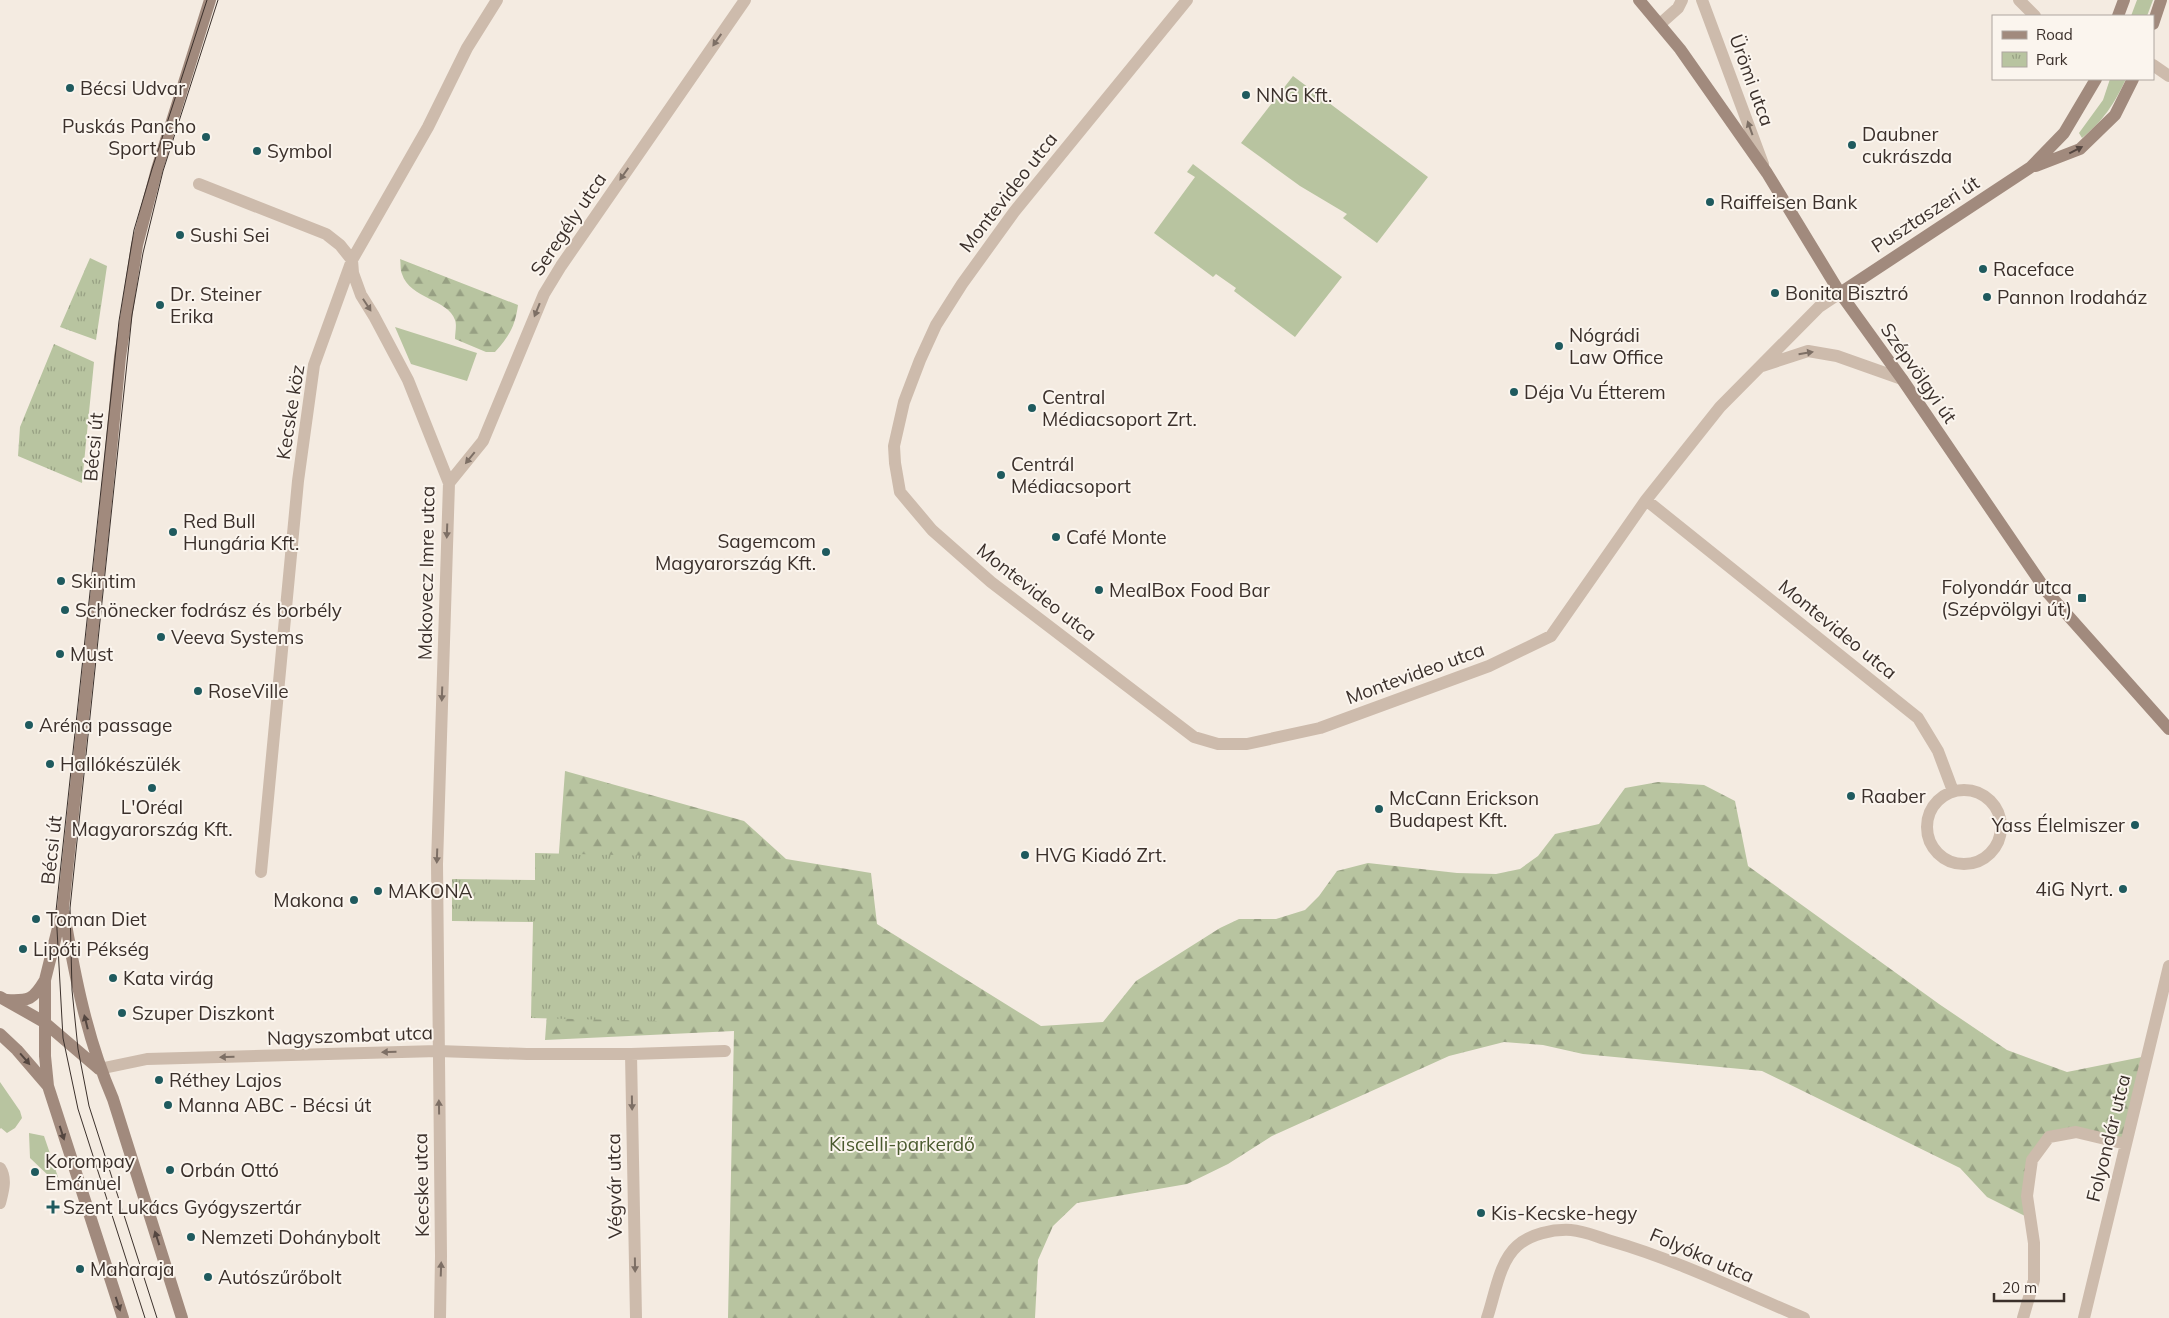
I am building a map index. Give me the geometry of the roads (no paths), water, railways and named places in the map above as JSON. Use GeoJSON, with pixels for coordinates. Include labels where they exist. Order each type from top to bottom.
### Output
{"type":"FeatureCollection","features":[{"type":"Feature","properties":{"kind":"street","name":"Bécsi út"},"geometry":{"type":"LineString","coordinates":[[122,1318],[48,1086],[44,1022],[45,980],[63,908],[120,357],[136,245],[157,169],[210,0]]}},
{"type":"Feature","properties":{"kind":"street","name":"Kecske köz"},"geometry":{"type":"LineString","coordinates":[[261,872],[298,481],[314,365],[352,260],[428,127],[467,48],[497,0]]}},
{"type":"Feature","properties":{"kind":"street","name":"Seregély utca"},"geometry":{"type":"LineString","coordinates":[[449,482],[483,441],[544,294],[560,266],[744,0]]}},
{"type":"Feature","properties":{"kind":"street","name":"Montevideo utca"},"geometry":{"type":"LineString","coordinates":[[1187,0],[1014,212],[962,284],[936,325],[904,402],[894,446],[900,492],[932,530],[991,582],[1194,737],[1218,744],[1247,744],[1320,728],[1490,666],[1551,636],[1646,500],[1720,407],[1819,307],[1840,293]]}},
{"type":"Feature","properties":{"kind":"street","name":"Szépvölgyi út"},"geometry":{"type":"LineString","coordinates":[[1639,0],[1680,49],[1767,174],[1840,293],[1902,379],[2047,592],[2169,729]]}},
{"type":"Feature","properties":{"kind":"street"},"geometry":{"type":"LineString","coordinates":[[1660,24],[1678,8],[1682,0]]}},
{"type":"Feature","properties":{"kind":"street","name":"Ürömi utca"},"geometry":{"type":"LineString","coordinates":[[1702,0],[1767,174]]}},
{"type":"Feature","properties":{"kind":"street"},"geometry":{"type":"LineString","coordinates":[[2019,0],[2034,15]]}},
{"type":"Feature","properties":{"kind":"street"},"geometry":{"type":"LineString","coordinates":[[2118,15],[2124,0]]}},
{"type":"Feature","properties":{"kind":"street"},"geometry":{"type":"LineString","coordinates":[[2154,21],[2161,0]]}},
{"type":"Feature","properties":{"kind":"street"},"geometry":{"type":"LineString","coordinates":[[2154,66],[2169,76]]}},
{"type":"Feature","properties":{"kind":"street","name":"Pusztaszeri út"},"geometry":{"type":"LineString","coordinates":[[1840,293],[2031,167],[2064,133],[2095,80]]}},
{"type":"Feature","properties":{"kind":"street","name":"Pusztaszeri út"},"geometry":{"type":"LineString","coordinates":[[2031,167],[2080,149],[2114,115],[2133,80]]}},
{"type":"Feature","properties":{"kind":"street","name":"Makovecz Imre utca"},"geometry":{"type":"LineString","coordinates":[[199,184],[326,234],[340,245],[352,260],[353,273],[361,295],[382,329],[408,380],[449,482],[437,864],[438,1051]]}},
{"type":"Feature","properties":{"kind":"street"},"geometry":{"type":"LineString","coordinates":[[1759,367],[1808,351],[1837,356],[1902,379]]}},
{"type":"Feature","properties":{"kind":"street","name":"Montevideo utca"},"geometry":{"type":"LineString","coordinates":[[1646,500],[1918,718],[1938,751],[1953,791]]}},
{"type":"Feature","properties":{"kind":"street"},"geometry":{"type":"LineString","coordinates":[[1953,791],[1974,791],[1984,795],[1992,802],[2001,822],[2001,833],[1991,853],[1982,859],[1970,863],[1959,863],[1947,859],[1937,852],[1930,841],[1927,829],[1928,817],[1933,806],[1942,797],[1953,791]]}},
{"type":"Feature","properties":{"kind":"street","name":"Bécsi út"},"geometry":{"type":"LineString","coordinates":[[63,908],[76,979],[100,1069],[113,1099],[182,1318]]}},
{"type":"Feature","properties":{"kind":"street","name":"Folyondár utca"},"geometry":{"type":"LineString","coordinates":[[2084,1318],[2169,966]]}},
{"type":"Feature","properties":{"kind":"street","name":"Bécsi út"},"geometry":{"type":"LineString","coordinates":[[3,999],[27,1000],[32,998],[45,980]]}},
{"type":"Feature","properties":{"kind":"street"},"geometry":{"type":"LineString","coordinates":[[3,999],[44,1022],[100,1069]]}},
{"type":"Feature","properties":{"kind":"street"},"geometry":{"type":"LineString","coordinates":[[0,1034],[17,1050],[48,1086]]}},
{"type":"Feature","properties":{"kind":"street","name":"Nagyszombat utca"},"geometry":{"type":"LineString","coordinates":[[100,1069],[147,1060],[438,1051],[527,1054],[631,1054],[725,1050]]}},
{"type":"Feature","properties":{"kind":"street","name":"Kecske utca"},"geometry":{"type":"LineString","coordinates":[[438,1051],[440,1318]]}},
{"type":"Feature","properties":{"kind":"street","name":"Végvár utca"},"geometry":{"type":"LineString","coordinates":[[631,1054],[636,1318]]}},
{"type":"Feature","properties":{"kind":"street"},"geometry":{"type":"LineString","coordinates":[[2024,1318],[2034,1280],[2034,1243],[2027,1196],[2032,1160],[2049,1137],[2058,1135],[2076,1132],[2126,1144]]}},
{"type":"Feature","properties":{"kind":"street"},"geometry":{"type":"LineString","coordinates":[[0,1168],[4,1174],[4,1188],[0,1203]]}},
{"type":"Feature","properties":{"kind":"street","name":"Folyóka utca"},"geometry":{"type":"LineString","coordinates":[[1487,1318],[1507,1256],[1512,1250],[1532,1236],[1544,1232],[1569,1230],[1587,1233],[1647,1252],[1804,1318]]}},
{"type":"Feature","properties":{"kind":"tram line"},"geometry":{"type":"LineString","coordinates":[[145,1318],[78,1109],[63,1038],[56,911],[119,321],[134,230],[207,0]]}},
{"type":"Feature","properties":{"kind":"tram line"},"geometry":{"type":"LineString","coordinates":[[157,1318],[89,1106],[78,1049],[72,990],[70,908],[132,315],[143,253],[163,171],[218,0]]}},
{"type":"Feature","properties":{"kind":"place","name":"Bécsi Udvar"},"geometry":{"type":"Point","coordinates":[70,88]}},
{"type":"Feature","properties":{"kind":"place","name":"NNG Kft."},"geometry":{"type":"Point","coordinates":[1246,95]}},
{"type":"Feature","properties":{"kind":"place","name":"Puskás Pancho Sport Pub"},"geometry":{"type":"Point","coordinates":[206,137]}},
{"type":"Feature","properties":{"kind":"place","name":"Daubner cukrászda"},"geometry":{"type":"Point","coordinates":[1852,145]}},
{"type":"Feature","properties":{"kind":"place","name":"Symbol"},"geometry":{"type":"Point","coordinates":[257,151]}},
{"type":"Feature","properties":{"kind":"place","name":"Raiffeisen Bank"},"geometry":{"type":"Point","coordinates":[1710,202]}},
{"type":"Feature","properties":{"kind":"place","name":"Sushi Sei"},"geometry":{"type":"Point","coordinates":[180,235]}},
{"type":"Feature","properties":{"kind":"place","name":"Raceface"},"geometry":{"type":"Point","coordinates":[1983,269]}},
{"type":"Feature","properties":{"kind":"place","name":"Bonita Bisztró"},"geometry":{"type":"Point","coordinates":[1775,293]}},
{"type":"Feature","properties":{"kind":"place","name":"Pannon Irodaház"},"geometry":{"type":"Point","coordinates":[1987,297]}},
{"type":"Feature","properties":{"kind":"place","name":"Dr. Steiner Erika"},"geometry":{"type":"Point","coordinates":[160,305]}},
{"type":"Feature","properties":{"kind":"place","name":"Nógrádi Law Office"},"geometry":{"type":"Point","coordinates":[1559,346]}},
{"type":"Feature","properties":{"kind":"place","name":"Déja Vu Étterem"},"geometry":{"type":"Point","coordinates":[1514,392]}},
{"type":"Feature","properties":{"kind":"place","name":"Central Médiacsoport Zrt."},"geometry":{"type":"Point","coordinates":[1032,408]}},
{"type":"Feature","properties":{"kind":"place","name":"Centrál Médiacsoport"},"geometry":{"type":"Point","coordinates":[1001,475]}},
{"type":"Feature","properties":{"kind":"place","name":"Red Bull Hungária Kft."},"geometry":{"type":"Point","coordinates":[173,532]}},
{"type":"Feature","properties":{"kind":"place","name":"Café Monte"},"geometry":{"type":"Point","coordinates":[1056,537]}},
{"type":"Feature","properties":{"kind":"place","name":"Sagemcom Magyarország Kft."},"geometry":{"type":"Point","coordinates":[826,552]}},
{"type":"Feature","properties":{"kind":"place","name":"Skintim"},"geometry":{"type":"Point","coordinates":[61,581]}},
{"type":"Feature","properties":{"kind":"place","name":"MealBox Food Bar"},"geometry":{"type":"Point","coordinates":[1099,590]}},
{"type":"Feature","properties":{"kind":"place","name":"Folyondár utca (Szépvölgyi út)"},"geometry":{"type":"Point","coordinates":[2082,598]}},
{"type":"Feature","properties":{"kind":"place","name":"Schönecker fodrász és borbély"},"geometry":{"type":"Point","coordinates":[65,610]}},
{"type":"Feature","properties":{"kind":"place","name":"Veeva Systems"},"geometry":{"type":"Point","coordinates":[161,637]}},
{"type":"Feature","properties":{"kind":"place","name":"Must"},"geometry":{"type":"Point","coordinates":[60,654]}},
{"type":"Feature","properties":{"kind":"place","name":"RoseVille"},"geometry":{"type":"Point","coordinates":[198,691]}},
{"type":"Feature","properties":{"kind":"place","name":"Aréna passage"},"geometry":{"type":"Point","coordinates":[29,725]}},
{"type":"Feature","properties":{"kind":"place","name":"Hallókészülék"},"geometry":{"type":"Point","coordinates":[50,764]}},
{"type":"Feature","properties":{"kind":"place","name":"L'Oréal Magyarország Kft."},"geometry":{"type":"Point","coordinates":[152,788]}},
{"type":"Feature","properties":{"kind":"place","name":"Raaber"},"geometry":{"type":"Point","coordinates":[1851,796]}},
{"type":"Feature","properties":{"kind":"place","name":"McCann Erickson Budapest Kft."},"geometry":{"type":"Point","coordinates":[1379,809]}},
{"type":"Feature","properties":{"kind":"place","name":"Yass Élelmiszer"},"geometry":{"type":"Point","coordinates":[2135,825]}},
{"type":"Feature","properties":{"kind":"place","name":"HVG Kiadó Zrt."},"geometry":{"type":"Point","coordinates":[1025,855]}},
{"type":"Feature","properties":{"kind":"place","name":"4iG Nyrt."},"geometry":{"type":"Point","coordinates":[2123,889]}},
{"type":"Feature","properties":{"kind":"place","name":"MAKONA"},"geometry":{"type":"Point","coordinates":[378,891]}},
{"type":"Feature","properties":{"kind":"place","name":"Makona"},"geometry":{"type":"Point","coordinates":[354,900]}},
{"type":"Feature","properties":{"kind":"place","name":"Toman Diet"},"geometry":{"type":"Point","coordinates":[36,919]}},
{"type":"Feature","properties":{"kind":"place","name":"Lipóti Pékség"},"geometry":{"type":"Point","coordinates":[23,949]}},
{"type":"Feature","properties":{"kind":"place","name":"Kata virág"},"geometry":{"type":"Point","coordinates":[113,978]}},
{"type":"Feature","properties":{"kind":"place","name":"Szuper Diszkont"},"geometry":{"type":"Point","coordinates":[122,1013]}},
{"type":"Feature","properties":{"kind":"place","name":"Réthey Lajos"},"geometry":{"type":"Point","coordinates":[159,1080]}},
{"type":"Feature","properties":{"kind":"place","name":"Manna ABC - Bécsi út"},"geometry":{"type":"Point","coordinates":[168,1105]}},
{"type":"Feature","properties":{"kind":"place","name":"Orbán Ottó"},"geometry":{"type":"Point","coordinates":[170,1170]}},
{"type":"Feature","properties":{"kind":"place","name":"Korompay Emánuel"},"geometry":{"type":"Point","coordinates":[35,1172]}},
{"type":"Feature","properties":{"kind":"place","name":"Szent Lukács Gyógyszertár"},"geometry":{"type":"Point","coordinates":[53,1207]}},
{"type":"Feature","properties":{"kind":"place","name":"Kis-Kecske-hegy"},"geometry":{"type":"Point","coordinates":[1481,1213]}},
{"type":"Feature","properties":{"kind":"place","name":"Nemzeti Dohánybolt"},"geometry":{"type":"Point","coordinates":[191,1237]}},
{"type":"Feature","properties":{"kind":"place","name":"Maharaja"},"geometry":{"type":"Point","coordinates":[80,1269]}},
{"type":"Feature","properties":{"kind":"place","name":"Autószűrőbolt"},"geometry":{"type":"Point","coordinates":[208,1277]}},
{"type":"Feature","properties":{"kind":"park label","name":"Kiscelli-parkerdő"},"geometry":{"type":"Point","coordinates":[902,1144]}}]}
